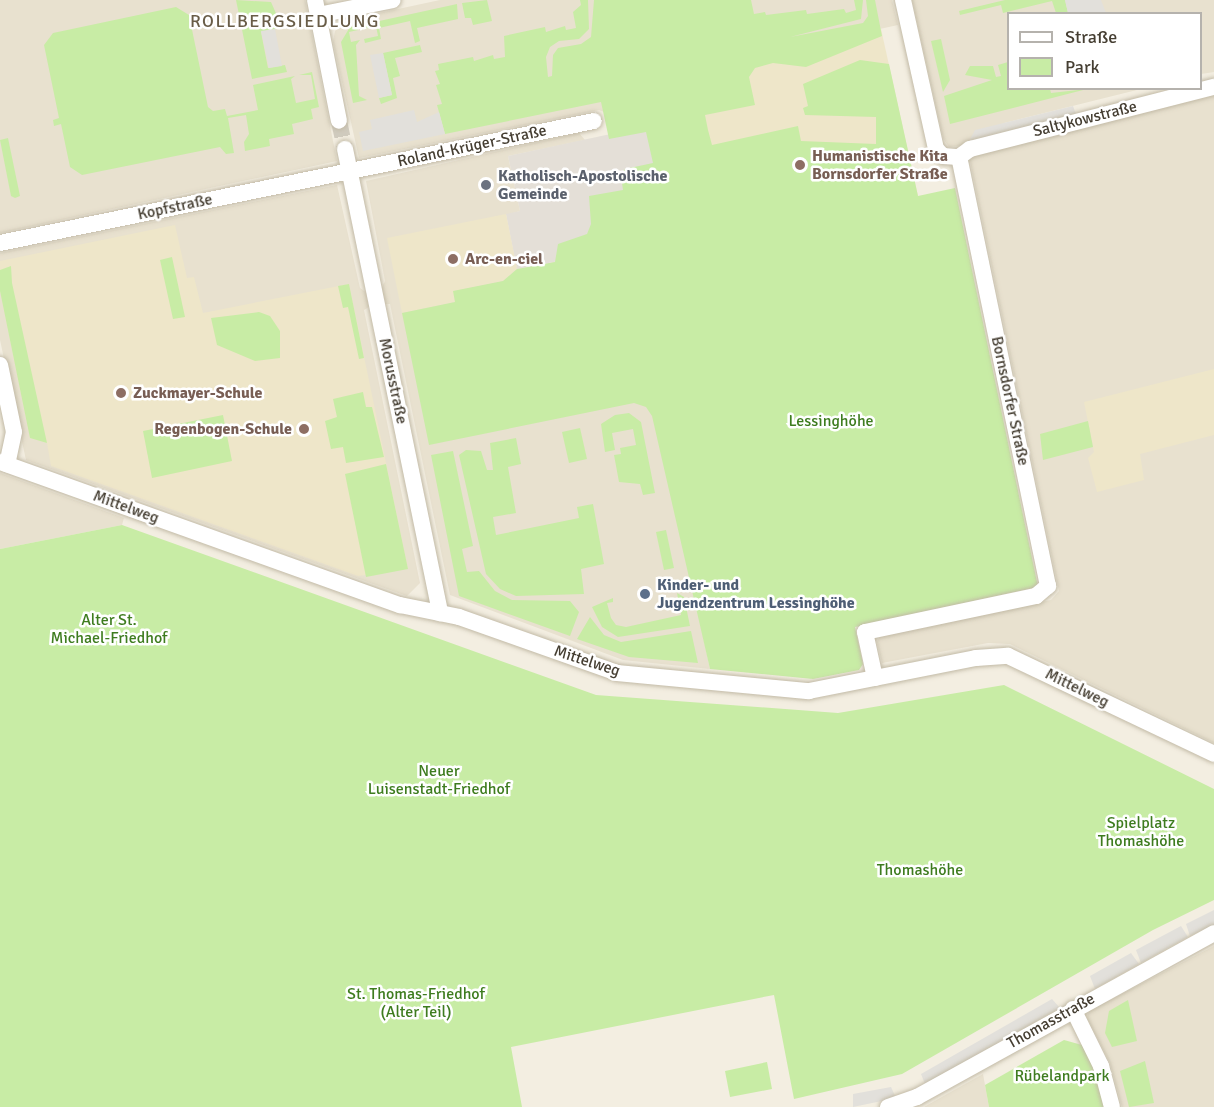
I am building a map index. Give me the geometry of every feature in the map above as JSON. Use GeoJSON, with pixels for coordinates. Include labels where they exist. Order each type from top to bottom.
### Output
{"type":"FeatureCollection","features":[{"type":"Feature","properties":{"kind":"street"},"geometry":{"type":"LineString","coordinates":[[339,121],[317,8],[393,0]]}},
{"type":"Feature","properties":{"kind":"street"},"geometry":{"type":"LineString","coordinates":[[903,0],[936,149],[943,156],[959,157]]}},
{"type":"Feature","properties":{"kind":"street","name":"Saltykowstraße"},"geometry":{"type":"LineString","coordinates":[[959,157],[969,148],[1202,90]]}},
{"type":"Feature","properties":{"kind":"street","name":"Roland-Krüger-Straße"},"geometry":{"type":"LineString","coordinates":[[350,171],[594,121]]}},
{"type":"Feature","properties":{"kind":"street","name":"Morusstraße"},"geometry":{"type":"LineString","coordinates":[[345,149],[440,613]]}},
{"type":"Feature","properties":{"kind":"street","name":"Bornsdorfer Straße"},"geometry":{"type":"LineString","coordinates":[[875,678],[866,632],[1036,596],[1048,586],[959,157]]}},
{"type":"Feature","properties":{"kind":"street","name":"Kopfstraße"},"geometry":{"type":"LineString","coordinates":[[0,243],[350,171]]}},
{"type":"Feature","properties":{"kind":"street"},"geometry":{"type":"LineString","coordinates":[[0,365],[14,432],[4,463]]}},
{"type":"Feature","properties":{"kind":"street","name":"Mittelweg"},"geometry":{"type":"LineString","coordinates":[[4,463],[400,605],[440,613],[617,673],[809,692],[976,658],[1008,656],[1214,754]]}},
{"type":"Feature","properties":{"kind":"street","name":"Thomasstraße"},"geometry":{"type":"LineString","coordinates":[[888,1107],[916,1097],[1214,933]]}},
{"type":"Feature","properties":{"kind":"street"},"geometry":{"type":"LineString","coordinates":[[1073,1009],[1101,1066],[1112,1107]]}},
{"type":"Feature","properties":{"kind":"shaded area"},"geometry":{"type":"Polygon","coordinates":[[[0,0],[305,0],[337,161],[0,233],[0,0]]]}},
{"type":"Feature","properties":{"kind":"shaded area"},"geometry":{"type":"Polygon","coordinates":[[[440,0],[600,0],[604,112],[599,110],[359,158],[333,42],[335,31],[347,20],[440,0]]]}},
{"type":"Feature","properties":{"kind":"shaded area"},"geometry":{"type":"Polygon","coordinates":[[[716,0],[892,0],[898,25],[728,62],[716,0]]]}},
{"type":"Feature","properties":{"kind":"shaded area"},"geometry":{"type":"Polygon","coordinates":[[[912,0],[1214,0],[1214,72],[1202,74],[1202,12],[1007,12],[1007,90],[1137,90],[1004,123],[966,145],[949,147],[943,138],[912,0]]]}},
{"type":"Feature","properties":{"kind":"shaded area"},"geometry":{"type":"Polygon","coordinates":[[[1065,0],[1101,0],[1106,12],[1068,12],[1065,0]]]}},
{"type":"Feature","properties":{"kind":"shaded area"},"geometry":{"type":"Polygon","coordinates":[[[275,29],[282,66],[269,68],[261,31],[275,29]]]}},
{"type":"Feature","properties":{"kind":"shaded area","name":"Humanistische Kita Bornsdorfer Straße"},"geometry":{"type":"Polygon","coordinates":[[[881,29],[918,196],[713,231],[701,115],[728,62],[881,29]]]}},
{"type":"Feature","properties":{"kind":"shaded area"},"geometry":{"type":"Polygon","coordinates":[[[383,53],[392,95],[379,98],[370,55],[383,53]]]}},
{"type":"Feature","properties":{"kind":"shaded area"},"geometry":{"type":"Polygon","coordinates":[[[1214,92],[1214,743],[1010,644],[988,643],[882,663],[877,642],[880,636],[1051,600],[1059,591],[969,156],[1214,92]]]}},
{"type":"Feature","properties":{"kind":"shaded area"},"geometry":{"type":"Polygon","coordinates":[[[1073,106],[1077,117],[968,143],[975,130],[1073,106]]]}},
{"type":"Feature","properties":{"kind":"shaded area"},"geometry":{"type":"Polygon","coordinates":[[[414,110],[417,122],[439,112],[445,134],[363,151],[359,132],[372,129],[370,120],[414,110]]]}},
{"type":"Feature","properties":{"kind":"shaded area"},"geometry":{"type":"Polygon","coordinates":[[[648,126],[661,189],[622,249],[517,269],[506,214],[520,211],[508,156],[648,126]]]}},
{"type":"Feature","properties":{"kind":"shaded area"},"geometry":{"type":"Polygon","coordinates":[[[579,133],[585,140],[508,156],[520,211],[506,215],[517,269],[622,249],[710,669],[623,660],[450,595],[390,304],[385,304],[381,289],[385,281],[366,181],[579,133]]]}},
{"type":"Feature","properties":{"kind":"shaded area"},"geometry":{"type":"Polygon","coordinates":[[[337,185],[360,288],[367,293],[369,307],[364,310],[420,583],[407,596],[26,460],[0,340],[0,253],[337,185]]]}},
{"type":"Feature","properties":{"kind":"shaded area","name":"Arc-en-ciel"},"geometry":{"type":"Polygon","coordinates":[[[506,214],[517,269],[503,281],[454,291],[455,302],[402,313],[387,238],[506,214]]]}},
{"type":"Feature","properties":{"kind":"shaded area"},"geometry":{"type":"Polygon","coordinates":[[[175,225],[187,278],[194,277],[203,313],[349,284],[408,569],[358,576],[51,466],[47,443],[30,438],[0,291],[0,261],[175,225]]]}},
{"type":"Feature","properties":{"kind":"shaded area"},"geometry":{"type":"Polygon","coordinates":[[[1214,369],[1214,435],[1140,454],[1144,480],[1097,492],[1088,458],[1094,452],[1084,402],[1214,369]]]}},
{"type":"Feature","properties":{"kind":"shaded area"},"geometry":{"type":"Polygon","coordinates":[[[0,473],[124,518],[122,525],[0,549],[0,473]]]}},
{"type":"Feature","properties":{"kind":"shaded area"},"geometry":{"type":"Polygon","coordinates":[[[1214,910],[1214,925],[1190,936],[1186,924],[1214,910]]]}},
{"type":"Feature","properties":{"kind":"shaded area"},"geometry":{"type":"Polygon","coordinates":[[[1181,926],[1188,937],[1141,963],[1136,950],[1181,926]]]}},
{"type":"Feature","properties":{"kind":"shaded area"},"geometry":{"type":"Polygon","coordinates":[[[1214,946],[1214,1107],[1122,1107],[1110,1063],[1087,1018],[1089,1011],[1214,946]]]}},
{"type":"Feature","properties":{"kind":"shaded area"},"geometry":{"type":"Polygon","coordinates":[[[1131,953],[1139,964],[1095,989],[1090,976],[1131,953]]]}},
{"type":"Feature","properties":{"kind":"shaded area"},"geometry":{"type":"Polygon","coordinates":[[[1052,999],[1060,1008],[925,1084],[921,1074],[1052,999]]]}},
{"type":"Feature","properties":{"kind":"shaded area"},"geometry":{"type":"Polygon","coordinates":[[[983,1074],[989,1107],[924,1107],[947,1094],[983,1074]]]}},
{"type":"Feature","properties":{"kind":"shaded area"},"geometry":{"type":"Polygon","coordinates":[[[891,1087],[896,1098],[853,1107],[853,1094],[891,1087]]]}},
{"type":"Feature","properties":{"kind":"green space"},"geometry":{"type":"Polygon","coordinates":[[[236,0],[271,2],[282,27],[261,32],[268,68],[285,65],[287,72],[252,79],[236,0]]]}},
{"type":"Feature","properties":{"kind":"green space"},"geometry":{"type":"Polygon","coordinates":[[[487,0],[492,21],[473,25],[471,18],[465,18],[462,3],[487,0]]]}},
{"type":"Feature","properties":{"kind":"green space","name":"Lessinghöhe"},"geometry":{"type":"Polygon","coordinates":[[[580,0],[588,0],[589,29],[579,39],[559,41],[550,47],[546,57],[548,77],[552,76],[553,55],[558,48],[581,44],[591,37],[594,0],[751,0],[754,14],[765,12],[766,15],[806,10],[807,14],[844,9],[846,13],[856,10],[854,0],[863,0],[861,19],[790,37],[863,23],[868,16],[866,0],[875,0],[882,36],[806,67],[773,63],[755,68],[749,77],[755,105],[705,115],[712,145],[798,126],[801,141],[876,144],[876,117],[805,115],[803,108],[808,106],[803,84],[860,60],[889,64],[918,196],[955,188],[1038,587],[855,627],[863,664],[859,670],[813,679],[710,669],[652,416],[646,407],[634,403],[429,445],[402,313],[455,302],[453,291],[503,281],[517,269],[555,262],[558,244],[587,234],[591,224],[589,196],[623,190],[621,176],[625,169],[653,163],[646,132],[609,139],[601,102],[445,134],[437,105],[442,104],[436,85],[440,84],[435,71],[439,70],[438,64],[473,57],[474,61],[493,55],[494,59],[505,57],[504,36],[545,27],[546,32],[565,26],[566,30],[576,28],[573,12],[581,5],[580,0]]]}},
{"type":"Feature","properties":{"kind":"green space"},"geometry":{"type":"Polygon","coordinates":[[[1005,0],[1065,0],[1068,12],[1056,12],[1052,1],[1003,13],[1001,5],[960,15],[959,11],[1005,0]]]}},
{"type":"Feature","properties":{"kind":"green space"},"geometry":{"type":"Polygon","coordinates":[[[457,4],[458,19],[417,28],[420,41],[415,43],[410,21],[379,28],[381,39],[365,43],[364,39],[378,36],[376,26],[362,29],[361,25],[457,4]]]}},
{"type":"Feature","properties":{"kind":"green space"},"geometry":{"type":"Polygon","coordinates":[[[176,7],[189,15],[208,107],[213,111],[225,109],[227,116],[258,110],[253,85],[295,76],[291,79],[296,103],[315,99],[311,75],[299,75],[312,72],[319,107],[311,109],[313,119],[292,124],[294,134],[269,139],[270,146],[245,151],[244,142],[249,134],[246,115],[228,118],[234,153],[226,154],[220,147],[82,175],[70,167],[61,124],[54,126],[53,120],[59,118],[44,45],[53,33],[176,7]]]}},
{"type":"Feature","properties":{"kind":"green space"},"geometry":{"type":"Polygon","coordinates":[[[357,26],[358,30],[349,32],[351,42],[360,40],[356,45],[359,96],[367,100],[353,103],[341,42],[350,27],[357,26]]]}},
{"type":"Feature","properties":{"kind":"green space"},"geometry":{"type":"Polygon","coordinates":[[[941,39],[950,80],[943,92],[931,41],[941,39]]]}},
{"type":"Feature","properties":{"kind":"green space"},"geometry":{"type":"Polygon","coordinates":[[[420,45],[422,52],[395,58],[400,76],[393,78],[397,98],[381,104],[379,98],[392,95],[383,53],[420,45]]]}},
{"type":"Feature","properties":{"kind":"green space"},"geometry":{"type":"Polygon","coordinates":[[[1007,62],[1007,90],[1050,90],[1051,93],[1083,90],[950,124],[944,96],[992,80],[965,75],[970,66],[993,66],[996,77],[1001,76],[998,65],[1007,62]]]}},
{"type":"Feature","properties":{"kind":"green space"},"geometry":{"type":"Polygon","coordinates":[[[8,138],[20,196],[15,198],[11,196],[0,140],[8,138]]]}},
{"type":"Feature","properties":{"kind":"green space"},"geometry":{"type":"Polygon","coordinates":[[[172,257],[185,317],[173,319],[160,260],[172,257]]]}},
{"type":"Feature","properties":{"kind":"green space"},"geometry":{"type":"Polygon","coordinates":[[[11,266],[12,283],[47,443],[30,438],[0,291],[0,270],[11,266]]]}},
{"type":"Feature","properties":{"kind":"green space"},"geometry":{"type":"Polygon","coordinates":[[[349,284],[364,358],[359,359],[348,307],[343,308],[338,286],[349,284]]]}},
{"type":"Feature","properties":{"kind":"green space"},"geometry":{"type":"Polygon","coordinates":[[[259,312],[270,316],[280,331],[280,358],[255,361],[217,345],[211,318],[259,312]]]}},
{"type":"Feature","properties":{"kind":"green space"},"geometry":{"type":"Polygon","coordinates":[[[363,392],[366,407],[372,407],[384,457],[346,463],[343,447],[331,449],[325,421],[337,417],[333,399],[363,392]]]}},
{"type":"Feature","properties":{"kind":"green space"},"geometry":{"type":"Polygon","coordinates":[[[629,413],[641,422],[655,493],[643,495],[640,484],[619,482],[614,455],[621,454],[620,448],[636,445],[633,429],[612,433],[615,450],[605,452],[601,424],[615,415],[629,413]]]}},
{"type":"Feature","properties":{"kind":"green space"},"geometry":{"type":"Polygon","coordinates":[[[223,415],[232,461],[152,478],[143,431],[223,415]]]}},
{"type":"Feature","properties":{"kind":"green space"},"geometry":{"type":"Polygon","coordinates":[[[1088,421],[1093,447],[1043,460],[1040,434],[1088,421]]]}},
{"type":"Feature","properties":{"kind":"green space"},"geometry":{"type":"Polygon","coordinates":[[[580,428],[587,459],[569,463],[562,432],[580,428]]]}},
{"type":"Feature","properties":{"kind":"green space"},"geometry":{"type":"Polygon","coordinates":[[[516,438],[521,464],[508,467],[516,513],[493,517],[496,535],[579,518],[577,507],[593,504],[604,564],[581,569],[584,594],[516,596],[500,589],[486,574],[459,455],[466,450],[481,451],[487,470],[493,470],[490,443],[516,438]]]}},
{"type":"Feature","properties":{"kind":"green space"},"geometry":{"type":"Polygon","coordinates":[[[453,451],[473,546],[462,549],[467,572],[479,571],[495,591],[512,600],[570,601],[579,612],[570,636],[459,596],[431,455],[453,451]]]}},
{"type":"Feature","properties":{"kind":"green space"},"geometry":{"type":"Polygon","coordinates":[[[386,464],[408,569],[366,577],[345,474],[386,464]]]}},
{"type":"Feature","properties":{"kind":"green space"},"geometry":{"type":"Polygon","coordinates":[[[122,525],[596,695],[838,713],[1004,685],[1214,789],[1214,900],[1153,930],[902,1074],[794,1099],[774,995],[511,1047],[522,1107],[0,1107],[0,549],[122,525]]]}},
{"type":"Feature","properties":{"kind":"green space"},"geometry":{"type":"Polygon","coordinates":[[[666,530],[674,568],[664,570],[656,532],[666,530]]]}},
{"type":"Feature","properties":{"kind":"green space"},"geometry":{"type":"Polygon","coordinates":[[[677,593],[684,597],[690,626],[618,637],[602,627],[592,607],[613,598],[613,602],[607,603],[611,618],[616,625],[626,627],[681,615],[677,593]]]}},
{"type":"Feature","properties":{"kind":"green space"},"geometry":{"type":"Polygon","coordinates":[[[590,617],[604,635],[621,642],[691,631],[698,663],[629,657],[577,639],[590,617]]]}},
{"type":"Feature","properties":{"kind":"green space"},"geometry":{"type":"Polygon","coordinates":[[[1128,1000],[1137,1041],[1112,1047],[1105,1033],[1109,1011],[1128,1000]]]}},
{"type":"Feature","properties":{"kind":"green space","name":"Rübelandpark"},"geometry":{"type":"Polygon","coordinates":[[[1064,1040],[1082,1045],[1093,1066],[1104,1107],[989,1107],[985,1085],[1064,1040]]]}},
{"type":"Feature","properties":{"kind":"green space"},"geometry":{"type":"Polygon","coordinates":[[[1145,1061],[1154,1103],[1129,1107],[1120,1071],[1145,1061]]]}},
{"type":"Feature","properties":{"kind":"green space"},"geometry":{"type":"Polygon","coordinates":[[[767,1062],[772,1089],[730,1097],[725,1071],[767,1062]]]}},
{"type":"Feature","properties":{"kind":"tunnel"},"geometry":{"type":"LineString","coordinates":[[339,121],[345,149]]}},
{"type":"Feature","properties":{"kind":"place","name":"Humanistische Kita Bornsdorfer Straße"},"geometry":{"type":"Point","coordinates":[800,165]}},
{"type":"Feature","properties":{"kind":"place","name":"Katholisch-Apostolische Gemeinde"},"geometry":{"type":"Point","coordinates":[486,185]}},
{"type":"Feature","properties":{"kind":"place","name":"Arc-en-ciel"},"geometry":{"type":"Point","coordinates":[453,259]}},
{"type":"Feature","properties":{"kind":"place","name":"Zuckmayer-Schule"},"geometry":{"type":"Point","coordinates":[121,393]}},
{"type":"Feature","properties":{"kind":"place","name":"Regenbogen-Schule"},"geometry":{"type":"Point","coordinates":[304,429]}},
{"type":"Feature","properties":{"kind":"place","name":"Kinder- und Jugendzentrum Lessinghöhe"},"geometry":{"type":"Point","coordinates":[645,594]}},
{"type":"Feature","properties":{"kind":"district","name":"ROLLBERGSIEDLUNG"},"geometry":{"type":"Point","coordinates":[285,21]}},
{"type":"Feature","properties":{"kind":"park label","name":"Alter St. Michael-Friedhof"},"geometry":{"type":"Point","coordinates":[109,629]}},
{"type":"Feature","properties":{"kind":"park label","name":"Neuer Luisenstadt-Friedhof"},"geometry":{"type":"Point","coordinates":[439,780]}},
{"type":"Feature","properties":{"kind":"park label","name":"Spielplatz Thomashöhe"},"geometry":{"type":"Point","coordinates":[1141,832]}},
{"type":"Feature","properties":{"kind":"park label","name":"Thomashöhe"},"geometry":{"type":"Point","coordinates":[920,870]}},
{"type":"Feature","properties":{"kind":"park label","name":"St. Thomas-Friedhof (Alter Teil)"},"geometry":{"type":"Point","coordinates":[416,1003]}}]}
